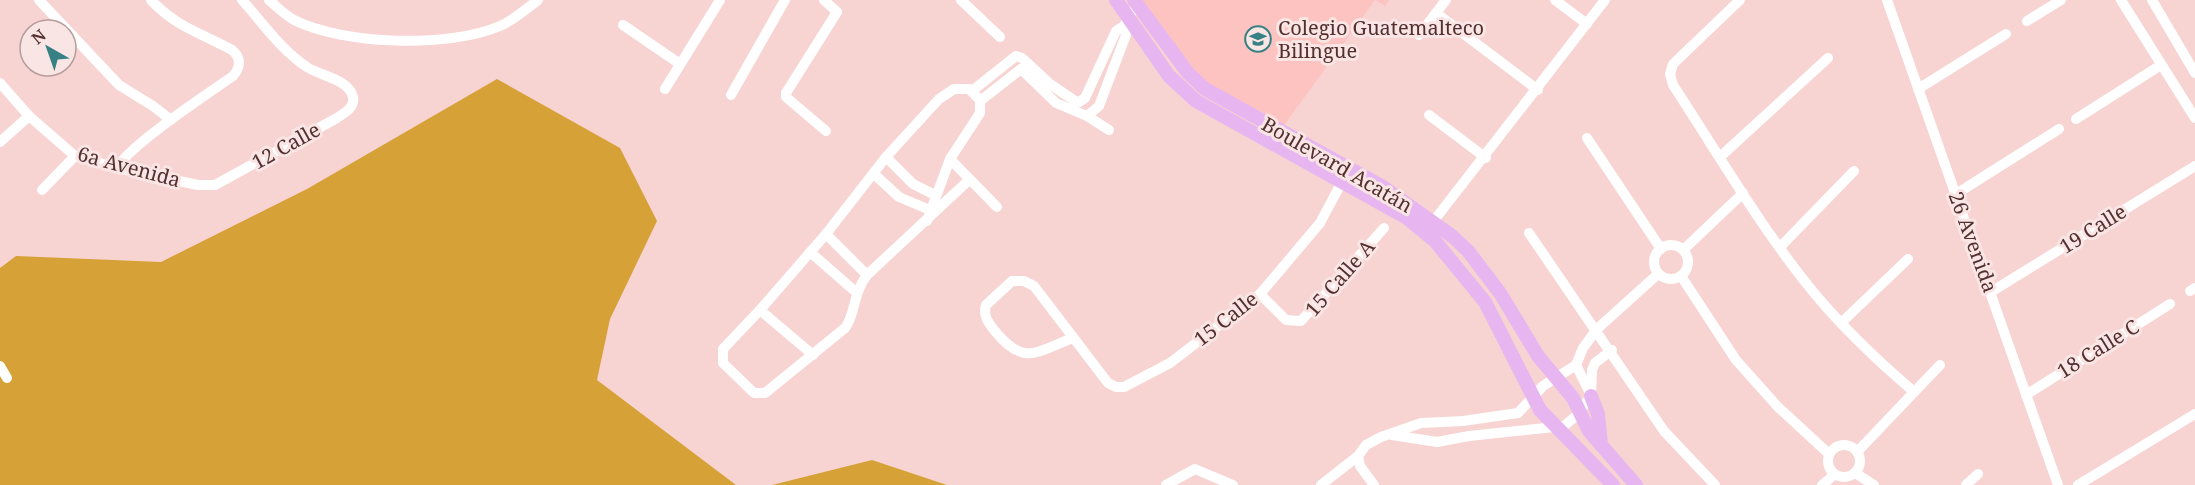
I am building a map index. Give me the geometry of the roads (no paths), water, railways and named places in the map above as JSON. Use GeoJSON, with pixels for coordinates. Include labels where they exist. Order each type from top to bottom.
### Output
{"type":"FeatureCollection","features":[{"type":"Feature","properties":{"kind":"main road","name":"Boulevard Acatán"},"geometry":{"type":"LineString","coordinates":[[1116,0],[1126,21],[1169,76],[1196,101],[1407,218],[1429,227],[1485,302],[1540,410],[1614,485]]}},
{"type":"Feature","properties":{"kind":"main road","name":"Boulevard Acatán"},"geometry":{"type":"LineString","coordinates":[[1136,3],[1188,73],[1205,89],[1349,167],[1429,227],[1468,251],[1500,293],[1538,356],[1573,398],[1589,431],[1636,485]]}},
{"type":"Feature","properties":{"kind":"main road"},"geometry":{"type":"LineString","coordinates":[[1591,396],[1598,414],[1601,445]]}},
{"type":"Feature","properties":{"kind":"street"},"geometry":{"type":"LineString","coordinates":[[39,0],[119,85],[171,120]]}},
{"type":"Feature","properties":{"kind":"street"},"geometry":{"type":"LineString","coordinates":[[117,168],[127,156],[171,120],[233,76],[239,64],[232,50],[168,17],[151,0]]}},
{"type":"Feature","properties":{"kind":"street","name":"12 Calle"},"geometry":{"type":"LineString","coordinates":[[215,185],[337,118],[349,110],[353,102],[352,95],[346,87],[302,64],[242,0]]}},
{"type":"Feature","properties":{"kind":"street"},"geometry":{"type":"LineString","coordinates":[[269,0],[288,17],[306,25],[349,36],[390,41],[460,36],[492,29],[512,20],[538,0]]}},
{"type":"Feature","properties":{"kind":"street"},"geometry":{"type":"LineString","coordinates":[[665,89],[720,0]]}},
{"type":"Feature","properties":{"kind":"street"},"geometry":{"type":"LineString","coordinates":[[731,95],[785,0]]}},
{"type":"Feature","properties":{"kind":"street"},"geometry":{"type":"LineString","coordinates":[[824,0],[837,12],[786,93],[786,97],[826,131]]}},
{"type":"Feature","properties":{"kind":"street"},"geometry":{"type":"LineString","coordinates":[[961,0],[1000,37]]}},
{"type":"Feature","properties":{"kind":"street"},"geometry":{"type":"LineString","coordinates":[[1419,35],[1446,0]]}},
{"type":"Feature","properties":{"kind":"street"},"geometry":{"type":"LineString","coordinates":[[1555,0],[1587,24]]}},
{"type":"Feature","properties":{"kind":"street"},"geometry":{"type":"LineString","coordinates":[[1429,227],[1486,158],[1605,0]]}},
{"type":"Feature","properties":{"kind":"street"},"geometry":{"type":"LineString","coordinates":[[1740,0],[1673,64],[1670,74],[1673,85],[1743,193],[1814,292],[1874,357],[1913,391]]}},
{"type":"Feature","properties":{"kind":"street","name":"26 Avenida"},"geometry":{"type":"LineString","coordinates":[[1887,0],[2058,485]]}},
{"type":"Feature","properties":{"kind":"street"},"geometry":{"type":"LineString","coordinates":[[2027,21],[2061,0]]}},
{"type":"Feature","properties":{"kind":"street"},"geometry":{"type":"LineString","coordinates":[[2121,0],[2195,118]]}},
{"type":"Feature","properties":{"kind":"street"},"geometry":{"type":"LineString","coordinates":[[2152,0],[2195,72]]}},
{"type":"Feature","properties":{"kind":"street"},"geometry":{"type":"LineString","coordinates":[[980,101],[1021,69],[1043,91],[1068,102],[1085,98],[1116,32],[1126,21],[1136,3]]}},
{"type":"Feature","properties":{"kind":"street"},"geometry":{"type":"LineString","coordinates":[[1436,13],[1538,90]]}},
{"type":"Feature","properties":{"kind":"street"},"geometry":{"type":"LineString","coordinates":[[1087,116],[1099,106],[1126,35],[1126,21]]}},
{"type":"Feature","properties":{"kind":"street"},"geometry":{"type":"LineString","coordinates":[[623,26],[681,64]]}},
{"type":"Feature","properties":{"kind":"street"},"geometry":{"type":"LineString","coordinates":[[1918,89],[2006,34]]}},
{"type":"Feature","properties":{"kind":"street"},"geometry":{"type":"LineString","coordinates":[[972,91],[1012,57],[1022,58],[1068,102],[1108,130]]}},
{"type":"Feature","properties":{"kind":"street"},"geometry":{"type":"LineString","coordinates":[[1720,157],[1828,57]]}},
{"type":"Feature","properties":{"kind":"street"},"geometry":{"type":"LineString","coordinates":[[2076,119],[2161,65]]}},
{"type":"Feature","properties":{"kind":"street","name":"6a Avenida"},"geometry":{"type":"LineString","coordinates":[[0,83],[29,116],[75,156],[117,168],[198,185],[215,185]]}},
{"type":"Feature","properties":{"kind":"street"},"geometry":{"type":"LineString","coordinates":[[929,216],[950,159],[980,113],[980,101],[972,91],[958,88],[944,94],[886,157],[826,234],[723,349],[723,363],[754,393],[765,393],[813,356],[848,324],[857,293],[867,275],[969,180]]}},
{"type":"Feature","properties":{"kind":"street"},"geometry":{"type":"LineString","coordinates":[[1429,115],[1486,158]]}},
{"type":"Feature","properties":{"kind":"street"},"geometry":{"type":"LineString","coordinates":[[0,142],[29,116]]}},
{"type":"Feature","properties":{"kind":"street"},"geometry":{"type":"LineString","coordinates":[[1956,194],[2059,129]]}},
{"type":"Feature","properties":{"kind":"street"},"geometry":{"type":"LineString","coordinates":[[1587,138],[1661,249]]}},
{"type":"Feature","properties":{"kind":"street"},"geometry":{"type":"LineString","coordinates":[[42,190],[75,156]]}},
{"type":"Feature","properties":{"kind":"street"},"geometry":{"type":"LineString","coordinates":[[886,157],[913,184],[935,195]]}},
{"type":"Feature","properties":{"kind":"street"},"geometry":{"type":"LineString","coordinates":[[950,159],[997,207]]}},
{"type":"Feature","properties":{"kind":"street","name":"19 Calle"},"geometry":{"type":"LineString","coordinates":[[1991,292],[2195,166]]}},
{"type":"Feature","properties":{"kind":"street","name":"15 Calle"},"geometry":{"type":"LineString","coordinates":[[1073,338],[1031,354],[1014,351],[987,321],[986,305],[1012,281],[1024,281],[1034,286],[1108,383],[1116,387],[1124,387],[1170,363],[1260,294],[1320,223],[1349,167]]}},
{"type":"Feature","properties":{"kind":"street"},"geometry":{"type":"LineString","coordinates":[[1781,246],[1854,171]]}},
{"type":"Feature","properties":{"kind":"street"},"geometry":{"type":"LineString","coordinates":[[874,174],[899,197],[929,216]]}},
{"type":"Feature","properties":{"kind":"street"},"geometry":{"type":"LineString","coordinates":[[1683,250],[1743,193]]}},
{"type":"Feature","properties":{"kind":"street","name":"15 Calle A"},"geometry":{"type":"LineString","coordinates":[[1260,294],[1286,320],[1293,323],[1305,319],[1384,228]]}},
{"type":"Feature","properties":{"kind":"street"},"geometry":{"type":"LineString","coordinates":[[1529,232],[1612,350],[1664,431],[1715,485]]}},
{"type":"Feature","properties":{"kind":"street"},"geometry":{"type":"LineString","coordinates":[[826,234],[867,275]]}},
{"type":"Feature","properties":{"kind":"street"},"geometry":{"type":"LineString","coordinates":[[1670,246],[1683,250],[1687,267],[1681,276],[1667,279],[1658,273],[1654,263],[1661,249],[1670,246]]}},
{"type":"Feature","properties":{"kind":"street"},"geometry":{"type":"LineString","coordinates":[[810,252],[857,293]]}},
{"type":"Feature","properties":{"kind":"street"},"geometry":{"type":"LineString","coordinates":[[1841,323],[1908,259]]}},
{"type":"Feature","properties":{"kind":"street"},"geometry":{"type":"LineString","coordinates":[[1321,485],[1358,456],[1366,446],[1381,437],[1421,423],[1463,421],[1518,413],[1543,386],[1576,365],[1583,348],[1597,329],[1658,273]]}},
{"type":"Feature","properties":{"kind":"street"},"geometry":{"type":"LineString","coordinates":[[1681,276],[1736,360],[1778,407],[1829,454]]}},
{"type":"Feature","properties":{"kind":"street","name":"18 Calle C"},"geometry":{"type":"LineString","coordinates":[[2026,395],[2170,303]]}},
{"type":"Feature","properties":{"kind":"street"},"geometry":{"type":"LineString","coordinates":[[760,310],[813,356]]}},
{"type":"Feature","properties":{"kind":"street"},"geometry":{"type":"LineString","coordinates":[[1392,435],[1437,442],[1567,424],[1580,413],[1591,396],[1592,370],[1595,363],[1612,350]]}},
{"type":"Feature","properties":{"kind":"street"},"geometry":{"type":"LineString","coordinates":[[1576,365],[1591,396]]}},
{"type":"Feature","properties":{"kind":"street"},"geometry":{"type":"LineString","coordinates":[[1857,452],[1940,365]]}},
{"type":"Feature","properties":{"kind":"street"},"geometry":{"type":"LineString","coordinates":[[0,366],[7,378]]}},
{"type":"Feature","properties":{"kind":"street"},"geometry":{"type":"LineString","coordinates":[[2079,485],[2195,414]]}},
{"type":"Feature","properties":{"kind":"street"},"geometry":{"type":"LineString","coordinates":[[1842,445],[1857,452],[1860,460],[1855,473],[1843,478],[1834,475],[1827,463],[1829,454],[1842,445]]}},
{"type":"Feature","properties":{"kind":"street"},"geometry":{"type":"LineString","coordinates":[[1358,456],[1360,466],[1374,485]]}},
{"type":"Feature","properties":{"kind":"street"},"geometry":{"type":"LineString","coordinates":[[1166,485],[1195,469],[1233,485]]}},
{"type":"Feature","properties":{"kind":"street"},"geometry":{"type":"LineString","coordinates":[[1855,473],[1874,485]]}},
{"type":"Feature","properties":{"kind":"street"},"geometry":{"type":"LineString","coordinates":[[1966,485],[1978,474]]}},
{"type":"Feature","properties":{"kind":"street"},"geometry":{"type":"LineString","coordinates":[[1822,485],[1834,475]]}},
{"type":"Feature","properties":{"kind":"place","name":"Colegio Guatemalteco Bilingue"},"geometry":{"type":"Point","coordinates":[1258,39]}}]}
